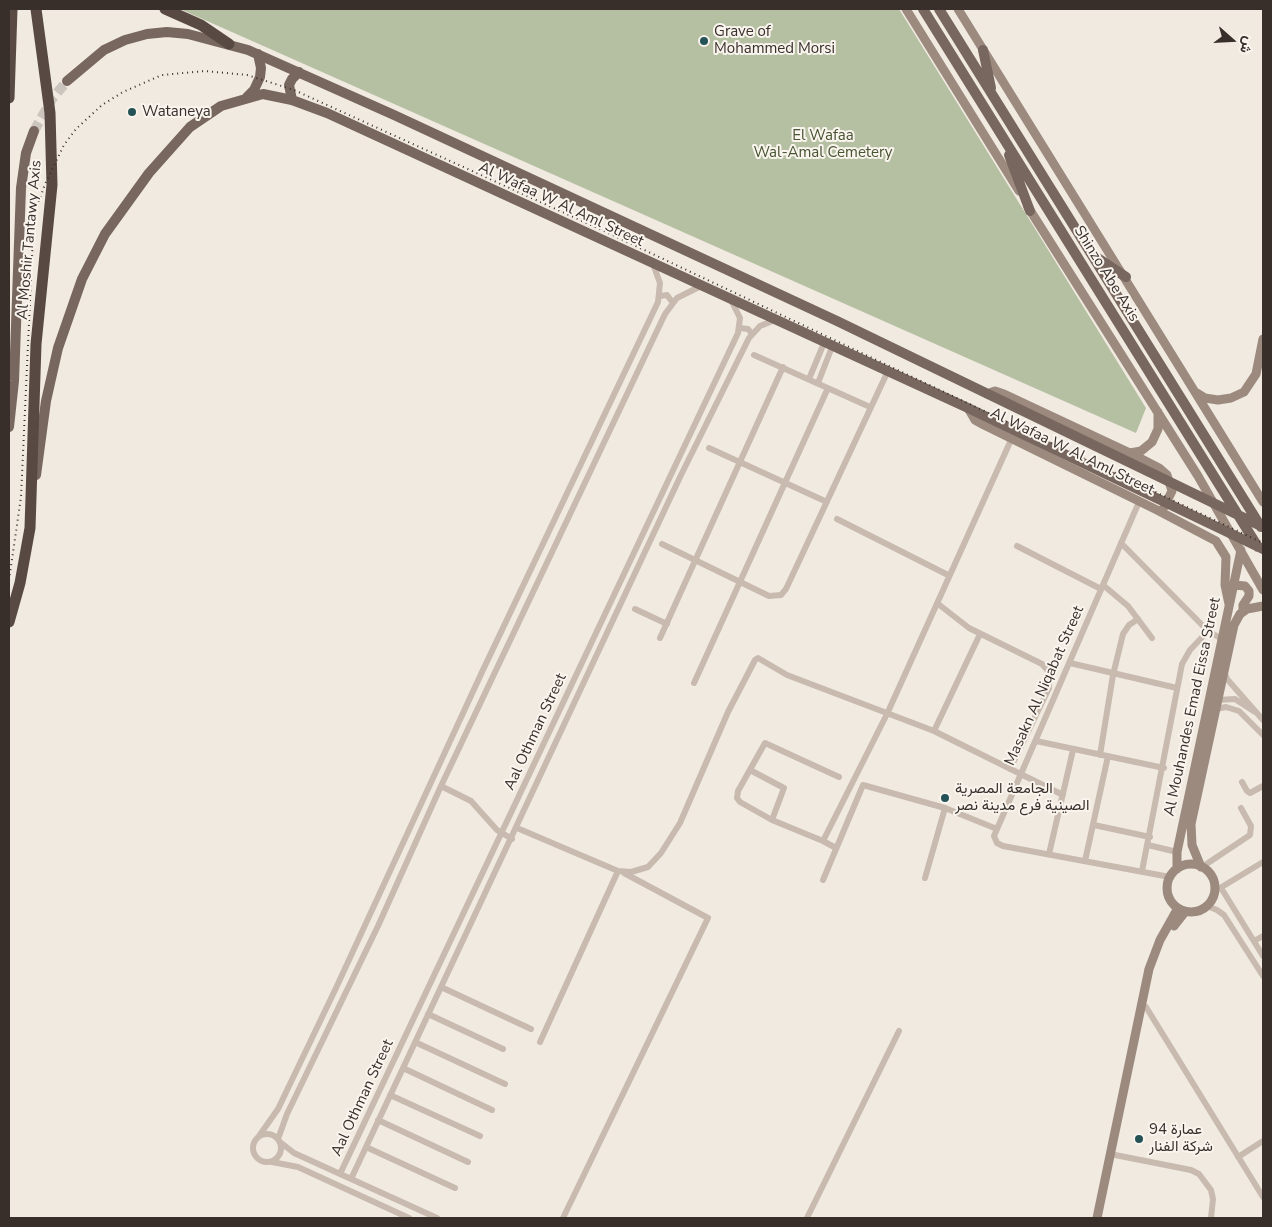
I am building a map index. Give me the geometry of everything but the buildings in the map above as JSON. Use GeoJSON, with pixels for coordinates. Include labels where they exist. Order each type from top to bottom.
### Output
{"type":"FeatureCollection","features":[{"type":"Feature","properties":{"kind":"highway"},"geometry":{"type":"LineString","coordinates":[[9,98],[12,9]]}},
{"type":"Feature","properties":{"kind":"highway","name":"Al Moshir Tantawy Axis"},"geometry":{"type":"LineString","coordinates":[[9,622],[24,565],[32,491],[36,344],[53,166],[50,113],[36,9]]}},
{"type":"Feature","properties":{"kind":"highway"},"geometry":{"type":"LineString","coordinates":[[165,9],[200,25],[228,44]]}},
{"type":"Feature","properties":{"kind":"main road","name":"Shinzo Abe Axis"},"geometry":{"type":"LineString","coordinates":[[924,9],[1263,556]]}},
{"type":"Feature","properties":{"kind":"main road","name":"Shinzo Abe Axis"},"geometry":{"type":"LineString","coordinates":[[939,9],[1089,253],[1263,529]]}},
{"type":"Feature","properties":{"kind":"main road","name":"Al Wafaa W Al Aml Street"},"geometry":{"type":"LineString","coordinates":[[67,81],[104,50],[137,36],[177,32],[228,44],[258,54],[845,324],[987,394]]}},
{"type":"Feature","properties":{"kind":"main road"},"geometry":{"type":"LineString","coordinates":[[983,50],[993,96]]}},
{"type":"Feature","properties":{"kind":"main road"},"geometry":{"type":"LineString","coordinates":[[247,97],[257,86],[260,77],[258,54]]}},
{"type":"Feature","properties":{"kind":"main road"},"geometry":{"type":"LineString","coordinates":[[292,100],[289,85],[292,78],[300,72]]}},
{"type":"Feature","properties":{"kind":"main road","name":"Al Wafaa W Al Aml Street"},"geometry":{"type":"LineString","coordinates":[[32,491],[46,401],[58,348],[82,279],[97,249],[124,206],[183,134],[213,110],[247,97],[263,94],[292,100],[327,113],[887,373],[968,408]]}},
{"type":"Feature","properties":{"kind":"main road"},"geometry":{"type":"LineString","coordinates":[[9,427],[14,381],[21,182],[26,153],[34,130]]}},
{"type":"Feature","properties":{"kind":"main road"},"geometry":{"type":"LineString","coordinates":[[1001,133],[1030,211]]}},
{"type":"Feature","properties":{"kind":"main road"},"geometry":{"type":"LineString","coordinates":[[1089,253],[1126,276]]}},
{"type":"Feature","properties":{"kind":"main road"},"geometry":{"type":"LineString","coordinates":[[987,394],[1263,529]]}},
{"type":"Feature","properties":{"kind":"main road"},"geometry":{"type":"LineString","coordinates":[[968,408],[1263,549]]}},
{"type":"Feature","properties":{"kind":"street"},"geometry":{"type":"LineString","coordinates":[[906,9],[1002,160],[1030,211],[1158,412],[1263,590]]}},
{"type":"Feature","properties":{"kind":"street"},"geometry":{"type":"LineString","coordinates":[[958,9],[1126,276],[1263,502]]}},
{"type":"Feature","properties":{"kind":"street"},"geometry":{"type":"LineString","coordinates":[[409,1218],[298,1167],[264,1162],[255,1156],[253,1145],[274,1116],[303,1057],[660,296],[659,276],[653,264]]}},
{"type":"Feature","properties":{"kind":"street"},"geometry":{"type":"LineString","coordinates":[[272,1162],[281,1152],[279,1141],[287,1114],[378,926],[492,677],[665,314],[682,294],[701,286]]}},
{"type":"Feature","properties":{"kind":"street"},"geometry":{"type":"LineString","coordinates":[[660,296],[669,296],[673,303]]}},
{"type":"Feature","properties":{"kind":"street"},"geometry":{"type":"LineString","coordinates":[[731,299],[739,314],[740,328],[748,329],[752,334],[760,326],[775,320]]}},
{"type":"Feature","properties":{"kind":"street","name":"Aal Othman Street"},"geometry":{"type":"LineString","coordinates":[[340,1174],[740,328]]}},
{"type":"Feature","properties":{"kind":"street","name":"Aal Othman Street"},"geometry":{"type":"LineString","coordinates":[[350,1179],[512,839],[681,475],[752,334]]}},
{"type":"Feature","properties":{"kind":"street"},"geometry":{"type":"LineString","coordinates":[[1195,392],[1206,398],[1218,400],[1231,398],[1244,392],[1256,374],[1263,340]]}},
{"type":"Feature","properties":{"kind":"street"},"geometry":{"type":"LineString","coordinates":[[809,379],[815,364],[828,345]]}},
{"type":"Feature","properties":{"kind":"street"},"geometry":{"type":"LineString","coordinates":[[818,383],[824,368],[828,345]]}},
{"type":"Feature","properties":{"kind":"street"},"geometry":{"type":"LineString","coordinates":[[754,355],[870,407]]}},
{"type":"Feature","properties":{"kind":"street"},"geometry":{"type":"LineString","coordinates":[[815,364],[824,368]]}},
{"type":"Feature","properties":{"kind":"street"},"geometry":{"type":"LineString","coordinates":[[660,638],[783,367]]}},
{"type":"Feature","properties":{"kind":"street"},"geometry":{"type":"LineString","coordinates":[[662,544],[769,596],[777,597],[784,592],[887,373]]}},
{"type":"Feature","properties":{"kind":"street"},"geometry":{"type":"LineString","coordinates":[[694,683],[828,388]]}},
{"type":"Feature","properties":{"kind":"street","name":"Al Wafaa W Al Aml Street"},"geometry":{"type":"LineString","coordinates":[[987,394],[999,392],[1130,454],[1141,451],[1152,442],[1158,429],[1158,412]]}},
{"type":"Feature","properties":{"kind":"street","name":"Al Wafaa W Al Aml Street"},"geometry":{"type":"LineString","coordinates":[[968,408],[975,420],[1011,440],[1208,536],[1222,548],[1226,557],[1225,585],[1229,604]]}},
{"type":"Feature","properties":{"kind":"street"},"geometry":{"type":"LineString","coordinates":[[823,841],[887,714],[937,604],[948,575],[1011,440]]}},
{"type":"Feature","properties":{"kind":"street"},"geometry":{"type":"LineString","coordinates":[[710,448],[827,502]]}},
{"type":"Feature","properties":{"kind":"street"},"geometry":{"type":"LineString","coordinates":[[1130,454],[1159,468],[1170,480],[1170,496],[1165,506],[1157,510]]}},
{"type":"Feature","properties":{"kind":"street","name":"Masakn Al Niqabat Street"},"geometry":{"type":"LineString","coordinates":[[997,829],[1139,502]]}},
{"type":"Feature","properties":{"kind":"street"},"geometry":{"type":"LineString","coordinates":[[837,519],[948,575]]}},
{"type":"Feature","properties":{"kind":"street"},"geometry":{"type":"LineString","coordinates":[[1121,543],[1208,631],[1222,639]]}},
{"type":"Feature","properties":{"kind":"street"},"geometry":{"type":"LineString","coordinates":[[1017,546],[1102,587],[1122,600],[1152,638]]}},
{"type":"Feature","properties":{"kind":"street","name":"Al Mouhandes Emad Eissa Street"},"geometry":{"type":"LineString","coordinates":[[1177,869],[1176,852],[1241,550]]}},
{"type":"Feature","properties":{"kind":"street"},"geometry":{"type":"LineString","coordinates":[[1234,585],[1245,586],[1249,591],[1249,596],[1243,605],[1243,611]]}},
{"type":"Feature","properties":{"kind":"street"},"geometry":{"type":"LineString","coordinates":[[937,604],[980,634],[1042,664],[1051,678],[1049,688],[1010,769]]}},
{"type":"Feature","properties":{"kind":"street","name":"Al Mouhandes Emad Eissa Street"},"geometry":{"type":"LineString","coordinates":[[1201,867],[1192,845],[1191,824],[1234,625],[1243,611],[1255,606],[1263,606]]}},
{"type":"Feature","properties":{"kind":"street"},"geometry":{"type":"LineString","coordinates":[[635,609],[667,624]]}},
{"type":"Feature","properties":{"kind":"street"},"geometry":{"type":"LineString","coordinates":[[1100,755],[1113,674],[1123,634],[1129,625],[1138,619]]}},
{"type":"Feature","properties":{"kind":"street"},"geometry":{"type":"LineString","coordinates":[[1142,872],[1164,768],[1177,688],[1186,656],[1208,631]]}},
{"type":"Feature","properties":{"kind":"street"},"geometry":{"type":"LineString","coordinates":[[934,731],[980,634]]}},
{"type":"Feature","properties":{"kind":"street"},"geometry":{"type":"LineString","coordinates":[[620,871],[640,870],[648,867],[662,853],[680,823],[718,732],[756,659],[762,659],[787,676],[934,731],[1063,795]]}},
{"type":"Feature","properties":{"kind":"street"},"geometry":{"type":"LineString","coordinates":[[1070,663],[1177,688]]}},
{"type":"Feature","properties":{"kind":"street"},"geometry":{"type":"LineString","coordinates":[[1224,669],[1227,679],[1263,720]]}},
{"type":"Feature","properties":{"kind":"street"},"geometry":{"type":"LineString","coordinates":[[482,672],[492,677]]}},
{"type":"Feature","properties":{"kind":"street"},"geometry":{"type":"LineString","coordinates":[[1217,704],[1235,699],[1256,712]]}},
{"type":"Feature","properties":{"kind":"street"},"geometry":{"type":"LineString","coordinates":[[1217,704],[1240,711],[1263,735]]}},
{"type":"Feature","properties":{"kind":"street"},"geometry":{"type":"LineString","coordinates":[[1036,741],[1164,768]]}},
{"type":"Feature","properties":{"kind":"street"},"geometry":{"type":"LineString","coordinates":[[836,848],[772,820],[737,798],[763,746],[768,743],[839,777]]}},
{"type":"Feature","properties":{"kind":"street"},"geometry":{"type":"LineString","coordinates":[[1050,854],[1073,750]]}},
{"type":"Feature","properties":{"kind":"street"},"geometry":{"type":"LineString","coordinates":[[1085,861],[1108,756]]}},
{"type":"Feature","properties":{"kind":"street"},"geometry":{"type":"LineString","coordinates":[[750,770],[784,788],[772,820]]}},
{"type":"Feature","properties":{"kind":"street"},"geometry":{"type":"LineString","coordinates":[[1242,782],[1250,793],[1263,786]]}},
{"type":"Feature","properties":{"kind":"street"},"geometry":{"type":"LineString","coordinates":[[823,880],[863,785],[945,808],[997,829],[994,836],[1000,845],[1170,877]]}},
{"type":"Feature","properties":{"kind":"street"},"geometry":{"type":"LineString","coordinates":[[441,786],[471,801],[502,834],[512,839]]}},
{"type":"Feature","properties":{"kind":"street"},"geometry":{"type":"LineString","coordinates":[[925,878],[945,808]]}},
{"type":"Feature","properties":{"kind":"street"},"geometry":{"type":"LineString","coordinates":[[1201,867],[1250,835],[1251,826],[1242,808]]}},
{"type":"Feature","properties":{"kind":"street"},"geometry":{"type":"LineString","coordinates":[[1094,825],[1150,837]]}},
{"type":"Feature","properties":{"kind":"street"},"geometry":{"type":"LineString","coordinates":[[517,828],[620,871],[708,918],[563,1218]]}},
{"type":"Feature","properties":{"kind":"street"},"geometry":{"type":"LineString","coordinates":[[1148,846],[1176,852]]}},
{"type":"Feature","properties":{"kind":"street"},"geometry":{"type":"LineString","coordinates":[[1262,864],[1217,886],[1207,906],[1199,911],[1182,910],[1168,894],[1170,877],[1177,869],[1191,864],[1201,867],[1211,876],[1217,886],[1254,941],[1263,956]]}},
{"type":"Feature","properties":{"kind":"street"},"geometry":{"type":"LineString","coordinates":[[540,1042],[620,871]]}},
{"type":"Feature","properties":{"kind":"street"},"geometry":{"type":"LineString","coordinates":[[1207,906],[1217,910],[1224,916],[1263,976]]}},
{"type":"Feature","properties":{"kind":"street"},"geometry":{"type":"LineString","coordinates":[[1102,1218],[1156,962],[1182,910]]}},
{"type":"Feature","properties":{"kind":"street"},"geometry":{"type":"LineString","coordinates":[[1097,1218],[1149,969],[1158,944],[1182,910]]}},
{"type":"Feature","properties":{"kind":"street"},"geometry":{"type":"LineString","coordinates":[[1254,941],[1263,936]]}},
{"type":"Feature","properties":{"kind":"street"},"geometry":{"type":"LineString","coordinates":[[441,987],[531,1029]]}},
{"type":"Feature","properties":{"kind":"street"},"geometry":{"type":"LineString","coordinates":[[1146,1007],[1263,1197]]}},
{"type":"Feature","properties":{"kind":"street"},"geometry":{"type":"LineString","coordinates":[[428,1014],[503,1049]]}},
{"type":"Feature","properties":{"kind":"street"},"geometry":{"type":"LineString","coordinates":[[807,1218],[899,1032]]}},
{"type":"Feature","properties":{"kind":"street"},"geometry":{"type":"LineString","coordinates":[[415,1042],[505,1084]]}},
{"type":"Feature","properties":{"kind":"street"},"geometry":{"type":"LineString","coordinates":[[403,1068],[492,1110]]}},
{"type":"Feature","properties":{"kind":"street"},"geometry":{"type":"LineString","coordinates":[[390,1094],[480,1136]]}},
{"type":"Feature","properties":{"kind":"street"},"geometry":{"type":"LineString","coordinates":[[378,1120],[468,1162]]}},
{"type":"Feature","properties":{"kind":"street"},"geometry":{"type":"LineString","coordinates":[[259,1136],[269,1134],[294,1152],[437,1218]]}},
{"type":"Feature","properties":{"kind":"street"},"geometry":{"type":"LineString","coordinates":[[1238,1157],[1263,1141]]}},
{"type":"Feature","properties":{"kind":"street"},"geometry":{"type":"LineString","coordinates":[[366,1147],[455,1188]]}},
{"type":"Feature","properties":{"kind":"street"},"geometry":{"type":"LineString","coordinates":[[350,1154],[354,1160],[360,1159]]}},
{"type":"Feature","properties":{"kind":"street"},"geometry":{"type":"LineString","coordinates":[[1115,1155],[1191,1170],[1199,1174],[1211,1190],[1213,1199],[1211,1218]]}},
{"type":"Feature","properties":{"kind":"green space","name":"El Wafaa Wal-Amal Cemetery"},"geometry":{"type":"Polygon","coordinates":[[[180,9],[899,9],[1146,408],[1136,433],[180,9]]]}},
{"type":"Feature","properties":{"kind":"tunnel"},"geometry":{"type":"LineString","coordinates":[[34,131],[52,99],[67,81]]}},
{"type":"Feature","properties":{"kind":"railway"},"geometry":{"type":"LineString","coordinates":[[9,580],[21,497],[33,236],[37,207],[45,184],[64,145],[76,129],[102,105],[123,92],[162,75],[205,71],[247,75],[294,90],[602,230],[1263,543]]}},
{"type":"Feature","properties":{"kind":"place","name":"Grave of Mohammed Morsi"},"geometry":{"type":"Point","coordinates":[704,41]}},
{"type":"Feature","properties":{"kind":"place","name":"Wataneya"},"geometry":{"type":"Point","coordinates":[132,112]}},
{"type":"Feature","properties":{"kind":"place","name":"الجامعة المصرية الصينية فرع مدينة نصر"},"geometry":{"type":"Point","coordinates":[945,798]}},
{"type":"Feature","properties":{"kind":"place","name":"عمارة 94 شركة الفنار"},"geometry":{"type":"Point","coordinates":[1139,1139]}}]}
